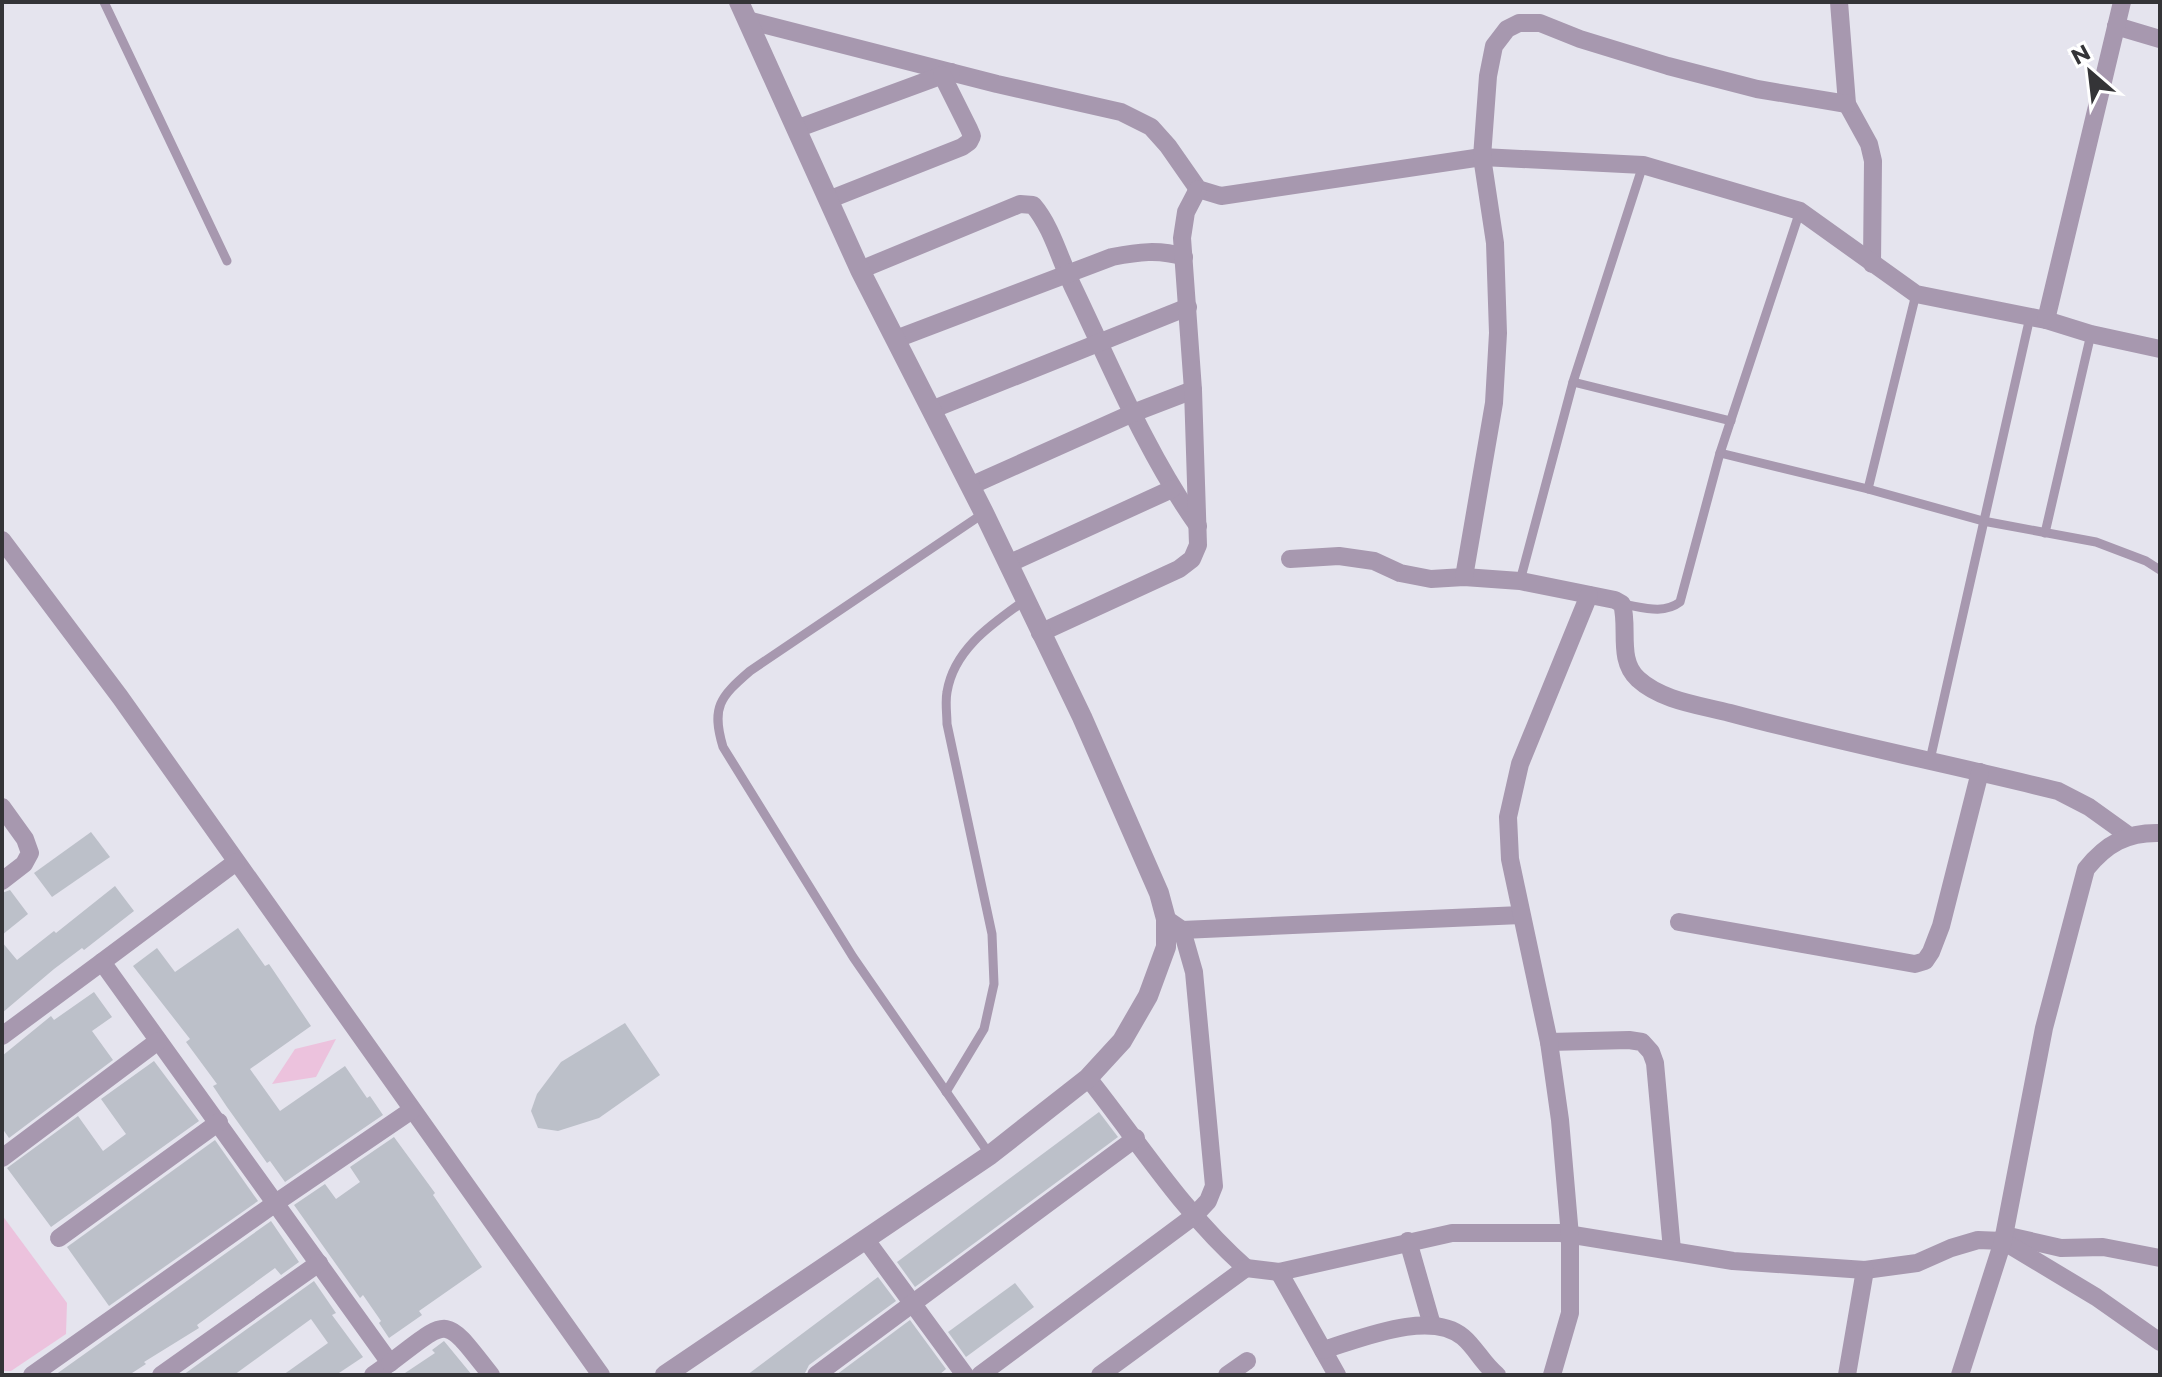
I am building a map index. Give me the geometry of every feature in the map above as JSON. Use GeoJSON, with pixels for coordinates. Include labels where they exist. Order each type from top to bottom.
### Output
{"type":"FeatureCollection","features":[{"type":"Feature","properties":{"kind":"street"},"geometry":{"type":"LineString","coordinates":[[1839,2],[1847,104],[1869,144],[1873,161],[1872,264]]}},
{"type":"Feature","properties":{"kind":"street"},"geometry":{"type":"LineString","coordinates":[[2038,319],[2122,2]]}},
{"type":"Feature","properties":{"kind":"street"},"geometry":{"type":"LineString","coordinates":[[743,11],[946,74],[1121,112],[1151,127],[1198,189],[1221,196],[1482,157],[1643,165],[1800,211],[1916,294],[2038,319],[2160,349]]}},
{"type":"Feature","properties":{"kind":"street"},"geometry":{"type":"LineString","coordinates":[[743,11],[860,270],[984,513],[1082,717],[1194,972],[1214,1186],[1208,1201],[1194,1216],[980,1375]]}},
{"type":"Feature","properties":{"kind":"street"},"geometry":{"type":"LineString","coordinates":[[1464,577],[1494,403],[1498,333],[1495,243],[1482,157],[1488,76],[1494,46],[1507,29],[1519,23],[1540,23],[1639,57],[1757,89],[1847,104]]}},
{"type":"Feature","properties":{"kind":"street"},"geometry":{"type":"LineString","coordinates":[[2116,26],[2160,39]]}},
{"type":"Feature","properties":{"kind":"street"},"geometry":{"type":"LineString","coordinates":[[796,129],[946,74]]}},
{"type":"Feature","properties":{"kind":"street"},"geometry":{"type":"LineString","coordinates":[[828,200],[969,142],[972,136],[946,74]]}},
{"type":"Feature","properties":{"kind":"street"},"geometry":{"type":"LineString","coordinates":[[1040,633],[1179,569],[1192,559],[1198,545],[1193,390],[1182,238],[1186,212],[1198,189]]}},
{"type":"Feature","properties":{"kind":"street"},"geometry":{"type":"LineString","coordinates":[[860,270],[1020,204],[1033,205],[1042,216],[1066,273],[1172,489],[1198,526]]}},
{"type":"Feature","properties":{"kind":"street"},"geometry":{"type":"LineString","coordinates":[[896,339],[1112,257],[1140,251],[1167,252],[1184,257]]}},
{"type":"Feature","properties":{"kind":"street"},"geometry":{"type":"LineString","coordinates":[[931,410],[1188,307]]}},
{"type":"Feature","properties":{"kind":"street"},"geometry":{"type":"LineString","coordinates":[[970,486],[1133,413],[1193,390]]}},
{"type":"Feature","properties":{"kind":"street"},"geometry":{"type":"LineString","coordinates":[[1008,564],[1172,489]]}},
{"type":"Feature","properties":{"kind":"street"},"geometry":{"type":"LineString","coordinates":[[2,540],[120,697],[601,1375]]}},
{"type":"Feature","properties":{"kind":"street"},"geometry":{"type":"LineString","coordinates":[[1290,559],[1339,556],[1374,561],[1400,573],[1431,579],[1464,577],[1520,581],[1622,604],[1625,614],[1624,649],[1636,678],[1661,694],[1757,720],[2058,791],[2089,807],[2128,835]]}},
{"type":"Feature","properties":{"kind":"street"},"geometry":{"type":"LineString","coordinates":[[1552,1375],[1570,1313],[1570,1236],[1560,1120],[1549,1042],[1510,859],[1508,817],[1520,764],[1589,595]]}},
{"type":"Feature","properties":{"kind":"street"},"geometry":{"type":"LineString","coordinates":[[1679,922],[1915,964],[1925,961],[1941,926],[1980,772]]}},
{"type":"Feature","properties":{"kind":"street"},"geometry":{"type":"LineString","coordinates":[[2,807],[25,839],[30,853],[24,864],[2,881]]}},
{"type":"Feature","properties":{"kind":"street"},"geometry":{"type":"LineString","coordinates":[[1960,1375],[2004,1238],[2044,1028],[2086,869],[2101,850],[2128,835],[2160,833]]}},
{"type":"Feature","properties":{"kind":"street"},"geometry":{"type":"LineString","coordinates":[[2,1036],[236,862]]}},
{"type":"Feature","properties":{"kind":"street"},"geometry":{"type":"LineString","coordinates":[[1174,925],[1521,915]]}},
{"type":"Feature","properties":{"kind":"street"},"geometry":{"type":"LineString","coordinates":[[675,1372],[990,1155],[1088,1078],[1122,1041],[1148,996],[1174,925]]}},
{"type":"Feature","properties":{"kind":"street"},"geometry":{"type":"LineString","coordinates":[[102,962],[390,1363]]}},
{"type":"Feature","properties":{"kind":"street"},"geometry":{"type":"LineString","coordinates":[[1549,1042],[1629,1040],[1642,1042],[1651,1052],[1655,1063],[1672,1250]]}},
{"type":"Feature","properties":{"kind":"street"},"geometry":{"type":"LineString","coordinates":[[2,1158],[158,1041]]}},
{"type":"Feature","properties":{"kind":"street"},"geometry":{"type":"LineString","coordinates":[[1088,1078],[1194,1216],[1246,1268],[1279,1272],[1452,1233],[1533,1232],[1561,1233],[1733,1261],[1865,1270],[1917,1263],[1978,1240],[2004,1238],[2061,1248],[2103,1247],[2160,1258]]}},
{"type":"Feature","properties":{"kind":"street"},"geometry":{"type":"LineString","coordinates":[[32,1375],[412,1110]]}},
{"type":"Feature","properties":{"kind":"street"},"geometry":{"type":"LineString","coordinates":[[59,1238],[219,1122]]}},
{"type":"Feature","properties":{"kind":"street"},"geometry":{"type":"LineString","coordinates":[[816,1375],[1136,1138]]}},
{"type":"Feature","properties":{"kind":"street"},"geometry":{"type":"LineString","coordinates":[[2004,1238],[2160,1342]]}},
{"type":"Feature","properties":{"kind":"street"},"geometry":{"type":"LineString","coordinates":[[866,1240],[965,1375]]}},
{"type":"Feature","properties":{"kind":"street"},"geometry":{"type":"LineString","coordinates":[[1408,1241],[1432,1325]]}},
{"type":"Feature","properties":{"kind":"street"},"geometry":{"type":"LineString","coordinates":[[161,1375],[319,1263]]}},
{"type":"Feature","properties":{"kind":"street"},"geometry":{"type":"LineString","coordinates":[[1100,1375],[1246,1268]]}},
{"type":"Feature","properties":{"kind":"street"},"geometry":{"type":"LineString","coordinates":[[1847,1375],[1865,1270]]}},
{"type":"Feature","properties":{"kind":"street"},"geometry":{"type":"LineString","coordinates":[[1279,1272],[1337,1375]]}},
{"type":"Feature","properties":{"kind":"street"},"geometry":{"type":"LineString","coordinates":[[1323,1350],[1401,1328],[1445,1326],[1464,1338],[1497,1375]]}},
{"type":"Feature","properties":{"kind":"street"},"geometry":{"type":"LineString","coordinates":[[373,1375],[432,1332],[444,1327],[452,1329],[462,1338],[491,1375]]}},
{"type":"Feature","properties":{"kind":"street"},"geometry":{"type":"LineString","coordinates":[[1227,1375],[1247,1361]]}},
{"type":"Feature","properties":{"kind":"lane"},"geometry":{"type":"LineString","coordinates":[[104,2],[227,261]]}},
{"type":"Feature","properties":{"kind":"lane"},"geometry":{"type":"LineString","coordinates":[[1520,581],[1573,382],[1643,165]]}},
{"type":"Feature","properties":{"kind":"lane"},"geometry":{"type":"LineString","coordinates":[[1622,604],[1659,610],[1671,609],[1680,602],[1720,453],[1800,211]]}},
{"type":"Feature","properties":{"kind":"lane"},"geometry":{"type":"LineString","coordinates":[[1868,489],[1916,294]]}},
{"type":"Feature","properties":{"kind":"lane"},"geometry":{"type":"LineString","coordinates":[[1930,760],[1983,521],[2038,319]]}},
{"type":"Feature","properties":{"kind":"lane"},"geometry":{"type":"LineString","coordinates":[[2045,533],[2091,334]]}},
{"type":"Feature","properties":{"kind":"lane"},"geometry":{"type":"LineString","coordinates":[[1573,382],[1731,421]]}},
{"type":"Feature","properties":{"kind":"lane"},"geometry":{"type":"LineString","coordinates":[[1720,453],[1983,521],[2096,542],[2146,561],[2160,570]]}},
{"type":"Feature","properties":{"kind":"lane"},"geometry":{"type":"LineString","coordinates":[[984,513],[750,671],[728,690],[718,706],[717,727],[723,747],[807,886],[990,1155]]}},
{"type":"Feature","properties":{"kind":"lane"},"geometry":{"type":"LineString","coordinates":[[946,1092],[984,1029],[994,984],[992,934],[947,724],[947,691],[959,659],[980,633],[1024,601]]}},
{"type":"Feature","properties":{"kind":"shaded area"},"geometry":{"type":"Polygon","coordinates":[[[336,1039],[316,1077],[272,1084],[295,1049],[336,1039]]]}},
{"type":"Feature","properties":{"kind":"shaded area"},"geometry":{"type":"Polygon","coordinates":[[[2,1215],[67,1303],[66,1334],[11,1371],[2,1371],[2,1215]]]}},
{"type":"Feature","properties":{"kind":"building"},"geometry":{"type":"Polygon","coordinates":[[[91,832],[110,857],[52,897],[34,873],[91,832]]]}},
{"type":"Feature","properties":{"kind":"building"},"geometry":{"type":"Polygon","coordinates":[[[115,886],[134,911],[54,969],[2,1013],[2,942],[17,960],[115,886]]]}},
{"type":"Feature","properties":{"kind":"building"},"geometry":{"type":"Polygon","coordinates":[[[10,890],[28,914],[2,935],[2,893],[10,890]]]}},
{"type":"Feature","properties":{"kind":"building"},"geometry":{"type":"Polygon","coordinates":[[[238,928],[265,966],[269,964],[311,1026],[250,1069],[280,1111],[345,1066],[383,1115],[285,1182],[270,1161],[267,1163],[213,1086],[217,1084],[186,1042],[190,1039],[133,966],[157,948],[175,972],[238,928]]]}},
{"type":"Feature","properties":{"kind":"building"},"geometry":{"type":"Polygon","coordinates":[[[94,992],[112,1017],[92,1031],[113,1060],[9,1138],[2,1128],[2,1056],[51,1016],[54,1020],[94,992]]]}},
{"type":"Feature","properties":{"kind":"building"},"geometry":{"type":"Polygon","coordinates":[[[625,1023],[660,1075],[599,1118],[558,1131],[538,1128],[531,1111],[537,1094],[561,1062],[625,1023]]]}},
{"type":"Feature","properties":{"kind":"building"},"geometry":{"type":"Polygon","coordinates":[[[154,1061],[199,1121],[51,1227],[7,1168],[78,1116],[103,1151],[126,1134],[101,1099],[154,1061]]]}},
{"type":"Feature","properties":{"kind":"building"},"geometry":{"type":"Polygon","coordinates":[[[1099,1112],[1118,1137],[915,1287],[897,1262],[1099,1112]]]}},
{"type":"Feature","properties":{"kind":"building"},"geometry":{"type":"Polygon","coordinates":[[[394,1137],[435,1193],[433,1195],[482,1267],[419,1311],[422,1315],[389,1338],[363,1295],[360,1298],[294,1205],[325,1184],[336,1199],[360,1182],[350,1167],[394,1137]]]}},
{"type":"Feature","properties":{"kind":"building"},"geometry":{"type":"Polygon","coordinates":[[[215,1140],[258,1201],[109,1306],[67,1247],[215,1140]]]}},
{"type":"Feature","properties":{"kind":"building"},"geometry":{"type":"Polygon","coordinates":[[[271,1221],[299,1262],[281,1275],[275,1268],[197,1325],[199,1328],[144,1362],[146,1364],[129,1375],[55,1375],[271,1221]]]}},
{"type":"Feature","properties":{"kind":"building"},"geometry":{"type":"Polygon","coordinates":[[[878,1277],[896,1301],[809,1365],[804,1375],[747,1375],[878,1277]]]}},
{"type":"Feature","properties":{"kind":"building"},"geometry":{"type":"Polygon","coordinates":[[[314,1281],[336,1313],[332,1315],[363,1357],[336,1375],[283,1375],[328,1343],[311,1319],[234,1375],[183,1375],[314,1281]]]}},
{"type":"Feature","properties":{"kind":"building"},"geometry":{"type":"Polygon","coordinates":[[[1015,1283],[1034,1307],[966,1357],[948,1332],[1015,1283]]]}},
{"type":"Feature","properties":{"kind":"building"},"geometry":{"type":"Polygon","coordinates":[[[910,1320],[946,1369],[939,1375],[836,1375],[910,1320]]]}},
{"type":"Feature","properties":{"kind":"building"},"geometry":{"type":"Polygon","coordinates":[[[444,1341],[472,1375],[402,1375],[435,1353],[432,1350],[444,1341]]]}}]}
